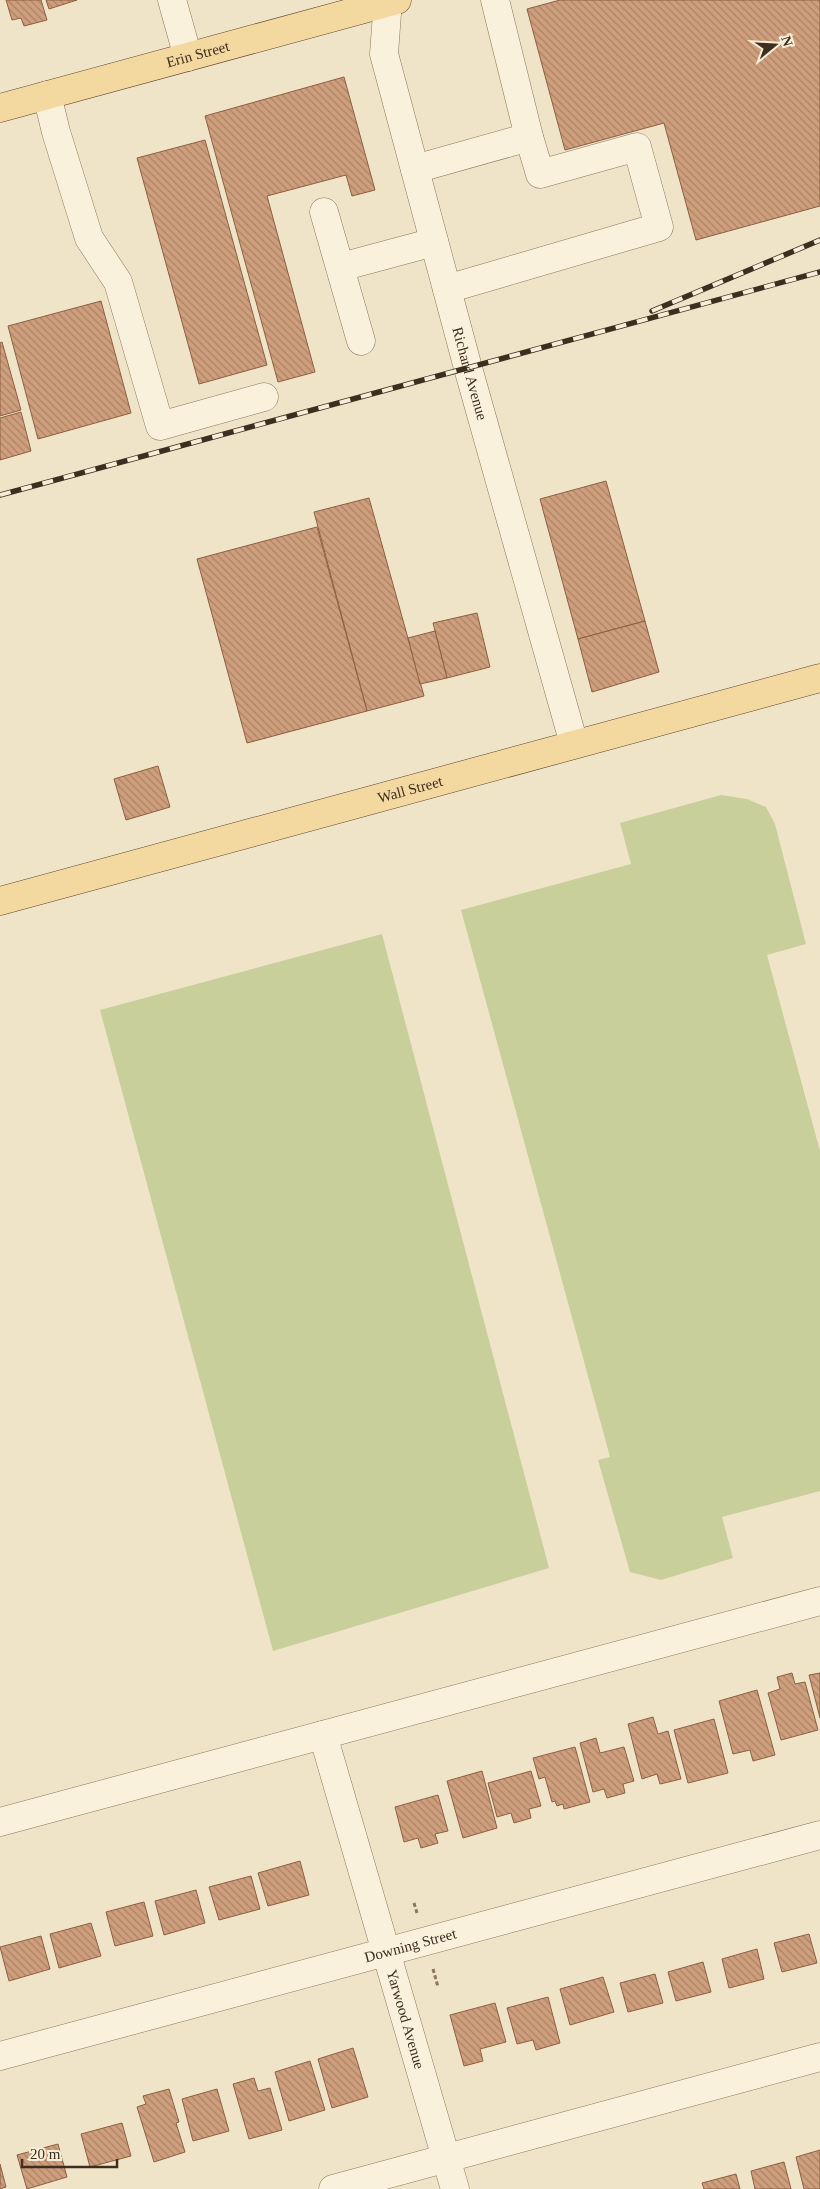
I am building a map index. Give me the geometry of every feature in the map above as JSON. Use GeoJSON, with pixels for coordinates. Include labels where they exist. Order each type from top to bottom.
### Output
{"type":"FeatureCollection","features":[{"type":"Feature","properties":{"kind":"main road","name":"Erin Street"},"geometry":{"type":"LineString","coordinates":[[0,108],[391,1]]}},
{"type":"Feature","properties":{"kind":"main road","name":"Wall Street"},"geometry":{"type":"LineString","coordinates":[[0,901],[820,678]]}},
{"type":"Feature","properties":{"kind":"street"},"geometry":{"type":"LineString","coordinates":[[172,0],[188,57]]}},
{"type":"Feature","properties":{"kind":"street"},"geometry":{"type":"LineString","coordinates":[[447,289],[659,227],[638,147],[540,174],[495,0]]}},
{"type":"Feature","properties":{"kind":"street","name":"Richard Avenue"},"geometry":{"type":"LineString","coordinates":[[391,1],[384,54],[434,242],[574,744]]}},
{"type":"Feature","properties":{"kind":"street"},"geometry":{"type":"LineString","coordinates":[[47,95],[56,132],[89,238],[118,282],[160,426],[264,397]]}},
{"type":"Feature","properties":{"kind":"street"},"geometry":{"type":"LineString","coordinates":[[415,169],[529,137]]}},
{"type":"Feature","properties":{"kind":"street"},"geometry":{"type":"LineString","coordinates":[[324,212],[361,341]]}},
{"type":"Feature","properties":{"kind":"street"},"geometry":{"type":"LineString","coordinates":[[341,268],[434,242]]}},
{"type":"Feature","properties":{"kind":"street"},"geometry":{"type":"LineString","coordinates":[[0,1822],[820,1601]]}},
{"type":"Feature","properties":{"kind":"street","name":"Yarwood Avenue"},"geometry":{"type":"LineString","coordinates":[[323,1735],[454,2189]]}},
{"type":"Feature","properties":{"kind":"street","name":"Downing Street"},"geometry":{"type":"LineString","coordinates":[[0,2056],[820,1835]]}},
{"type":"Feature","properties":{"kind":"street"},"geometry":{"type":"LineString","coordinates":[[333,2189],[820,2057]]}},
{"type":"Feature","properties":{"kind":"green space"},"geometry":{"type":"Polygon","coordinates":[[[721,795],[747,799],[766,807],[775,824],[806,944],[767,955],[820,1151],[820,1491],[722,1517],[733,1558],[661,1580],[630,1572],[598,1460],[610,1457],[461,910],[631,864],[620,823],[721,795]]]}},
{"type":"Feature","properties":{"kind":"green space"},"geometry":{"type":"Polygon","coordinates":[[[382,934],[549,1568],[273,1651],[100,1010],[382,934]]]}},
{"type":"Feature","properties":{"kind":"building"},"geometry":{"type":"Polygon","coordinates":[[[6,0],[41,0],[47,20],[24,26],[21,18],[12,20],[6,0]]]}},
{"type":"Feature","properties":{"kind":"building"},"geometry":{"type":"Polygon","coordinates":[[[46,0],[77,0],[49,9],[46,0]]]}},
{"type":"Feature","properties":{"kind":"building"},"geometry":{"type":"Polygon","coordinates":[[[560,0],[820,0],[820,206],[696,240],[664,123],[565,150],[527,9],[560,0]]]}},
{"type":"Feature","properties":{"kind":"building"},"geometry":{"type":"Polygon","coordinates":[[[344,77],[375,190],[352,196],[346,175],[267,196],[315,372],[278,382],[205,116],[344,77]]]}},
{"type":"Feature","properties":{"kind":"building"},"geometry":{"type":"Polygon","coordinates":[[[205,140],[267,365],[199,384],[137,158],[205,140]]]}},
{"type":"Feature","properties":{"kind":"building"},"geometry":{"type":"Polygon","coordinates":[[[101,301],[131,413],[38,439],[8,326],[101,301]]]}},
{"type":"Feature","properties":{"kind":"building"},"geometry":{"type":"Polygon","coordinates":[[[2,342],[21,410],[0,416],[0,343],[2,342]]]}},
{"type":"Feature","properties":{"kind":"building"},"geometry":{"type":"Polygon","coordinates":[[[21,412],[31,451],[0,460],[0,418],[21,412]]]}},
{"type":"Feature","properties":{"kind":"building"},"geometry":{"type":"Polygon","coordinates":[[[606,481],[645,621],[578,639],[540,499],[606,481]]]}},
{"type":"Feature","properties":{"kind":"building"},"geometry":{"type":"Polygon","coordinates":[[[369,498],[424,696],[367,711],[314,512],[369,498]]]}},
{"type":"Feature","properties":{"kind":"building"},"geometry":{"type":"Polygon","coordinates":[[[317,527],[367,711],[247,743],[197,559],[317,527]]]}},
{"type":"Feature","properties":{"kind":"building"},"geometry":{"type":"Polygon","coordinates":[[[477,613],[490,667],[447,678],[433,623],[477,613]]]}},
{"type":"Feature","properties":{"kind":"building"},"geometry":{"type":"Polygon","coordinates":[[[645,621],[659,672],[592,692],[578,639],[645,621]]]}},
{"type":"Feature","properties":{"kind":"building"},"geometry":{"type":"Polygon","coordinates":[[[435,631],[447,678],[420,684],[408,638],[435,631]]]}},
{"type":"Feature","properties":{"kind":"building"},"geometry":{"type":"Polygon","coordinates":[[[158,766],[170,807],[126,820],[114,779],[158,766]]]}},
{"type":"Feature","properties":{"kind":"building"},"geometry":{"type":"Polygon","coordinates":[[[792,1673],[795,1684],[805,1682],[818,1730],[781,1740],[768,1693],[780,1689],[777,1677],[792,1673]]]}},
{"type":"Feature","properties":{"kind":"building"},"geometry":{"type":"Polygon","coordinates":[[[820,1673],[820,1718],[809,1675],[820,1673]]]}},
{"type":"Feature","properties":{"kind":"building"},"geometry":{"type":"Polygon","coordinates":[[[757,1690],[775,1755],[753,1761],[750,1750],[733,1754],[719,1701],[757,1690]]]}},
{"type":"Feature","properties":{"kind":"building"},"geometry":{"type":"Polygon","coordinates":[[[653,1717],[658,1734],[668,1731],[681,1779],[660,1784],[657,1774],[642,1779],[628,1724],[653,1717]]]}},
{"type":"Feature","properties":{"kind":"building"},"geometry":{"type":"Polygon","coordinates":[[[714,1719],[728,1773],[688,1783],[674,1730],[714,1719]]]}},
{"type":"Feature","properties":{"kind":"building"},"geometry":{"type":"Polygon","coordinates":[[[596,1738],[600,1753],[624,1747],[634,1781],[623,1784],[625,1793],[607,1798],[604,1789],[593,1792],[580,1743],[596,1738]]]}},
{"type":"Feature","properties":{"kind":"building"},"geometry":{"type":"Polygon","coordinates":[[[575,1747],[590,1802],[564,1809],[563,1804],[557,1806],[555,1801],[552,1802],[545,1777],[539,1779],[533,1758],[575,1747]]]}},
{"type":"Feature","properties":{"kind":"building"},"geometry":{"type":"Polygon","coordinates":[[[482,1771],[497,1828],[463,1838],[447,1781],[482,1771]]]}},
{"type":"Feature","properties":{"kind":"building"},"geometry":{"type":"Polygon","coordinates":[[[531,1771],[541,1806],[529,1809],[531,1818],[514,1823],[511,1813],[497,1817],[488,1783],[531,1771]]]}},
{"type":"Feature","properties":{"kind":"building"},"geometry":{"type":"Polygon","coordinates":[[[438,1795],[448,1831],[435,1834],[438,1843],[421,1848],[418,1838],[404,1842],[395,1807],[438,1795]]]}},
{"type":"Feature","properties":{"kind":"building"},"geometry":{"type":"Polygon","coordinates":[[[300,1861],[309,1895],[268,1906],[258,1873],[300,1861]]]}},
{"type":"Feature","properties":{"kind":"building"},"geometry":{"type":"Polygon","coordinates":[[[251,1876],[260,1909],[219,1920],[209,1887],[251,1876]]]}},
{"type":"Feature","properties":{"kind":"building"},"geometry":{"type":"Polygon","coordinates":[[[196,1890],[205,1923],[164,1935],[155,1901],[196,1890]]]}},
{"type":"Feature","properties":{"kind":"building"},"geometry":{"type":"Polygon","coordinates":[[[144,1902],[153,1936],[115,1946],[106,1912],[144,1902]]]}},
{"type":"Feature","properties":{"kind":"building"},"geometry":{"type":"Polygon","coordinates":[[[91,1923],[101,1956],[59,1968],[50,1934],[91,1923]]]}},
{"type":"Feature","properties":{"kind":"building"},"geometry":{"type":"Polygon","coordinates":[[[809,1934],[817,1963],[782,1972],[774,1943],[809,1934]]]}},
{"type":"Feature","properties":{"kind":"building"},"geometry":{"type":"Polygon","coordinates":[[[41,1936],[50,1969],[9,1981],[0,1947],[41,1936]]]}},
{"type":"Feature","properties":{"kind":"building"},"geometry":{"type":"Polygon","coordinates":[[[757,1949],[764,1979],[729,1988],[722,1959],[757,1949]]]}},
{"type":"Feature","properties":{"kind":"building"},"geometry":{"type":"Polygon","coordinates":[[[703,1962],[711,1992],[676,2001],[668,1972],[703,1962]]]}},
{"type":"Feature","properties":{"kind":"building"},"geometry":{"type":"Polygon","coordinates":[[[655,1974],[663,2003],[628,2012],[620,1983],[655,1974]]]}},
{"type":"Feature","properties":{"kind":"building"},"geometry":{"type":"Polygon","coordinates":[[[603,1977],[614,2012],[570,2025],[560,1989],[603,1977]]]}},
{"type":"Feature","properties":{"kind":"building"},"geometry":{"type":"Polygon","coordinates":[[[548,1997],[560,2043],[536,2050],[533,2040],[517,2044],[507,2008],[548,1997]]]}},
{"type":"Feature","properties":{"kind":"building"},"geometry":{"type":"Polygon","coordinates":[[[495,2003],[506,2042],[480,2049],[483,2061],[464,2066],[450,2015],[495,2003]]]}},
{"type":"Feature","properties":{"kind":"building"},"geometry":{"type":"Polygon","coordinates":[[[353,2048],[368,2097],[332,2108],[318,2059],[353,2048]]]}},
{"type":"Feature","properties":{"kind":"building"},"geometry":{"type":"Polygon","coordinates":[[[310,2061],[325,2110],[289,2121],[275,2072],[310,2061]]]}},
{"type":"Feature","properties":{"kind":"building"},"geometry":{"type":"Polygon","coordinates":[[[254,2078],[258,2091],[270,2088],[282,2130],[249,2139],[233,2084],[254,2078]]]}},
{"type":"Feature","properties":{"kind":"building"},"geometry":{"type":"Polygon","coordinates":[[[169,2089],[179,2122],[176,2123],[185,2152],[154,2162],[137,2107],[146,2104],[143,2096],[169,2089]]]}},
{"type":"Feature","properties":{"kind":"building"},"geometry":{"type":"Polygon","coordinates":[[[217,2089],[229,2131],[193,2141],[182,2099],[217,2089]]]}},
{"type":"Feature","properties":{"kind":"building"},"geometry":{"type":"Polygon","coordinates":[[[122,2123],[131,2156],[90,2167],[81,2134],[122,2123]]]}},
{"type":"Feature","properties":{"kind":"building"},"geometry":{"type":"Polygon","coordinates":[[[58,2144],[67,2177],[27,2189],[17,2155],[58,2144]]]}},
{"type":"Feature","properties":{"kind":"building"},"geometry":{"type":"Polygon","coordinates":[[[820,2150],[820,2189],[804,2189],[796,2157],[820,2150]]]}},
{"type":"Feature","properties":{"kind":"building"},"geometry":{"type":"Polygon","coordinates":[[[784,2162],[791,2189],[755,2189],[751,2171],[784,2162]]]}},
{"type":"Feature","properties":{"kind":"building"},"geometry":{"type":"Polygon","coordinates":[[[0,2164],[6,2187],[0,2189],[0,2164]]]}},
{"type":"Feature","properties":{"kind":"building"},"geometry":{"type":"Polygon","coordinates":[[[736,2174],[740,2189],[704,2189],[702,2183],[736,2174]]]}},
{"type":"Feature","properties":{"kind":"railway"},"geometry":{"type":"LineString","coordinates":[[652,311],[820,240]]}},
{"type":"Feature","properties":{"kind":"railway"},"geometry":{"type":"LineString","coordinates":[[0,495],[820,272]]}}]}
